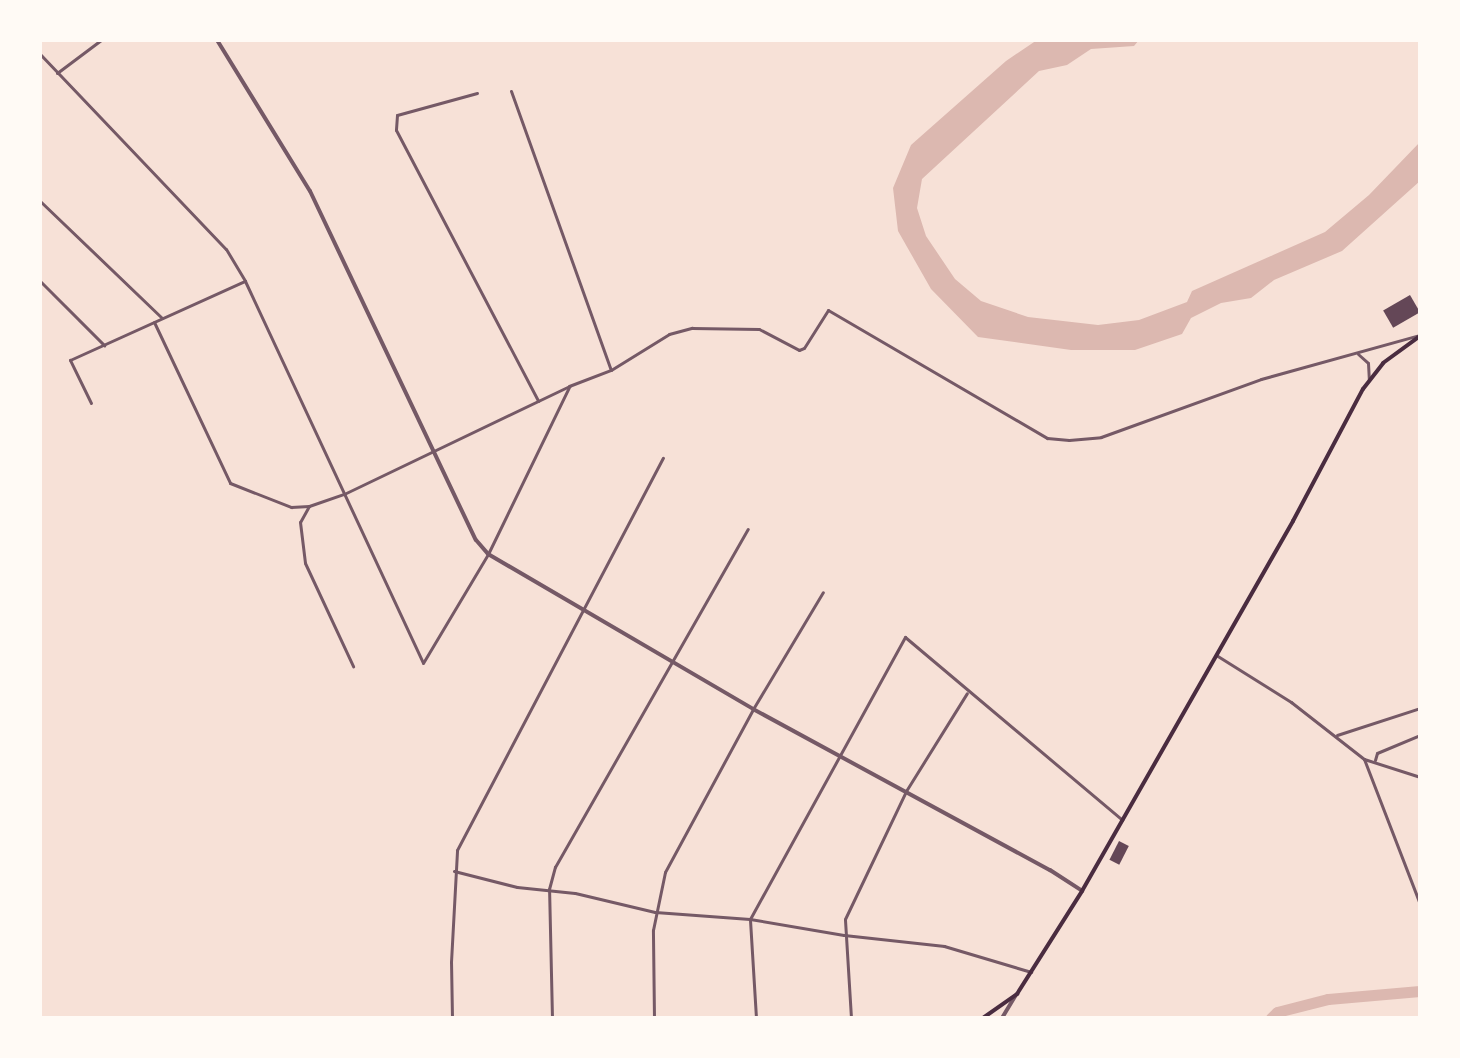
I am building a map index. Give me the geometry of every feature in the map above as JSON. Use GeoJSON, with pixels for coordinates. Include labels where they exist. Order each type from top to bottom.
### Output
{"type":"FeatureCollection","features":[{"type":"Feature","properties":{"kind":"main road"},"geometry":{"type":"LineString","coordinates":[[983,1018],[1017,994],[1082,891],[1369,382],[1383,363],[1420,336]]}},
{"type":"Feature","properties":{"kind":"street"},"geometry":{"type":"LineString","coordinates":[[57,73],[101,40]]}},
{"type":"Feature","properties":{"kind":"street"},"geometry":{"type":"LineString","coordinates":[[217,40],[310,191],[476,540],[488,554],[753,709],[1082,891]]}},
{"type":"Feature","properties":{"kind":"street"},"geometry":{"type":"LineString","coordinates":[[40,54],[226,249],[245,281],[423,663],[488,554],[569,386]]}},
{"type":"Feature","properties":{"kind":"street"},"geometry":{"type":"LineString","coordinates":[[511,91],[611,370]]}},
{"type":"Feature","properties":{"kind":"street"},"geometry":{"type":"LineString","coordinates":[[477,93],[397,115],[396,130],[538,401]]}},
{"type":"Feature","properties":{"kind":"street"},"geometry":{"type":"LineString","coordinates":[[40,201],[162,318]]}},
{"type":"Feature","properties":{"kind":"street"},"geometry":{"type":"LineString","coordinates":[[40,281],[104,345]]}},
{"type":"Feature","properties":{"kind":"street"},"geometry":{"type":"LineString","coordinates":[[91,403],[70,360],[245,281]]}},
{"type":"Feature","properties":{"kind":"street"},"geometry":{"type":"LineString","coordinates":[[154,322],[230,483],[291,507],[309,506],[344,494],[569,386],[611,370],[669,334],[692,328],[759,329],[801,349],[828,310],[1047,438],[1069,440],[1101,437],[1261,379],[1420,336]]}},
{"type":"Feature","properties":{"kind":"street"},"geometry":{"type":"LineString","coordinates":[[1354,354],[1366,357],[1369,382]]}},
{"type":"Feature","properties":{"kind":"street"},"geometry":{"type":"LineString","coordinates":[[452,1018],[457,850],[663,458]]}},
{"type":"Feature","properties":{"kind":"street"},"geometry":{"type":"LineString","coordinates":[[309,506],[300,522],[305,563],[353,666]]}},
{"type":"Feature","properties":{"kind":"street"},"geometry":{"type":"LineString","coordinates":[[552,1018],[549,889],[555,867],[748,529]]}},
{"type":"Feature","properties":{"kind":"street"},"geometry":{"type":"LineString","coordinates":[[654,1018],[655,912],[665,872],[753,709],[823,592]]}},
{"type":"Feature","properties":{"kind":"street"},"geometry":{"type":"LineString","coordinates":[[756,1018],[750,919],[905,637],[1122,820]]}},
{"type":"Feature","properties":{"kind":"street"},"geometry":{"type":"LineString","coordinates":[[1216,655],[1337,735],[1364,759],[1420,904]]}},
{"type":"Feature","properties":{"kind":"street"},"geometry":{"type":"LineString","coordinates":[[851,1018],[845,919],[906,791],[967,692]]}},
{"type":"Feature","properties":{"kind":"street"},"geometry":{"type":"LineString","coordinates":[[1337,735],[1420,708]]}},
{"type":"Feature","properties":{"kind":"street"},"geometry":{"type":"LineString","coordinates":[[1375,760],[1377,753],[1420,735]]}},
{"type":"Feature","properties":{"kind":"street"},"geometry":{"type":"LineString","coordinates":[[1364,759],[1375,760],[1420,777]]}},
{"type":"Feature","properties":{"kind":"street"},"geometry":{"type":"LineString","coordinates":[[454,871],[517,887],[549,889],[655,912],[750,919],[844,935],[944,946],[1031,972]]}},
{"type":"Feature","properties":{"kind":"street"},"geometry":{"type":"LineString","coordinates":[[1002,1018],[1017,994]]}},
{"type":"Feature","properties":{"kind":"shaded area"},"geometry":{"type":"Polygon","coordinates":[[[1037,40],[1139,40],[1134,46],[1091,49],[1067,65],[1039,71],[922,179],[917,208],[926,236],[955,279],[981,301],[1028,317],[1098,325],[1139,320],[1187,302],[1192,291],[1325,232],[1369,195],[1420,142],[1420,181],[1342,251],[1274,280],[1251,298],[1221,303],[1191,318],[1182,334],[1135,350],[1071,350],[978,337],[931,289],[898,231],[893,188],[911,145],[1006,61],[1037,40]]]}},
{"type":"Feature","properties":{"kind":"building"},"geometry":{"type":"Polygon","coordinates":[[[1410,295],[1420,312],[1393,328],[1383,310],[1410,295]]]}},
{"type":"Feature","properties":{"kind":"building"},"geometry":{"type":"Polygon","coordinates":[[[1119,841],[1129,846],[1119,865],[1109,860],[1119,841]]]}},
{"type":"Feature","properties":{"kind":"waterway"},"geometry":{"type":"LineString","coordinates":[[1271,1018],[1277,1012],[1328,999],[1420,991]]}}]}
